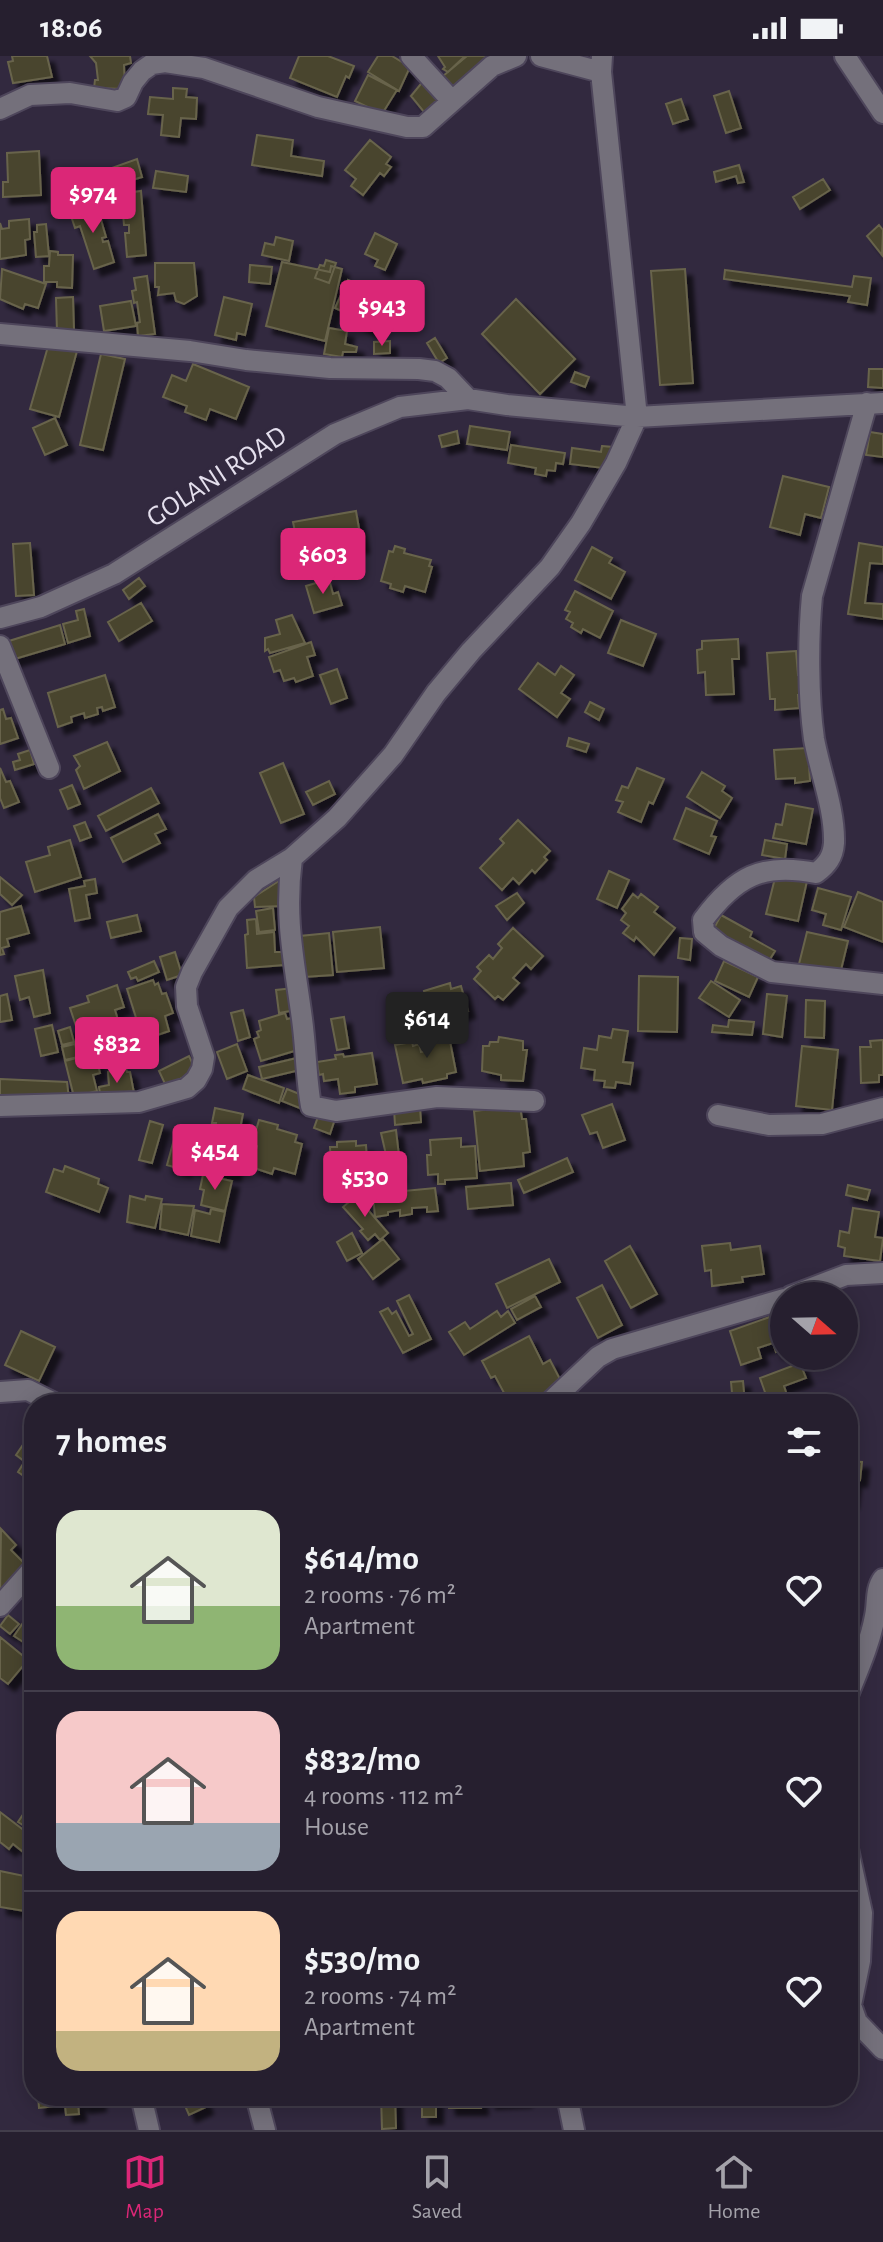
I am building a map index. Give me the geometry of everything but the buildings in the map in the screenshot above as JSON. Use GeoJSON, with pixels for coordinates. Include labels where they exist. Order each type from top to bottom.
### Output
{"type":"FeatureCollection","features":[{"type":"Feature","properties":{"kind":"street"},"geometry":{"type":"LineString","coordinates":[[411,56],[452,101]]}},
{"type":"Feature","properties":{"kind":"street"},"geometry":{"type":"LineString","coordinates":[[0,109],[30,95],[70,93],[117,101],[126,97],[142,71],[152,64],[165,62],[204,68],[318,107],[407,127],[423,127],[492,66],[516,56]]}},
{"type":"Feature","properties":{"kind":"street"},"geometry":{"type":"LineString","coordinates":[[0,1106],[139,1102],[187,1088],[202,1069],[204,1057],[187,1006],[186,987],[228,908],[256,880],[292,858],[337,818],[393,755],[436,693],[471,651],[550,567],[581,523],[616,463],[637,417],[601,64],[541,56]]}},
{"type":"Feature","properties":{"kind":"street"},"geometry":{"type":"LineString","coordinates":[[845,56],[883,113]]}},
{"type":"Feature","properties":{"kind":"street"},"geometry":{"type":"LineString","coordinates":[[1,332],[330,368],[435,371],[448,378],[468,399]]}},
{"type":"Feature","properties":{"kind":"street","name":"GOLANI ROAD"},"geometry":{"type":"LineString","coordinates":[[0,618],[41,607],[114,574],[335,434],[400,407],[468,399],[637,417],[875,403]]}},
{"type":"Feature","properties":{"kind":"street"},"geometry":{"type":"LineString","coordinates":[[875,403],[812,596],[814,737],[834,846],[828,864],[816,873],[771,869],[743,878],[717,900],[703,920],[704,932],[721,946],[772,972],[883,984]]}},
{"type":"Feature","properties":{"kind":"street"},"geometry":{"type":"LineString","coordinates":[[0,646],[49,768]]}},
{"type":"Feature","properties":{"kind":"street"},"geometry":{"type":"LineString","coordinates":[[292,858],[287,892],[290,948],[302,1019],[311,1106],[336,1111],[437,1097],[534,1101]]}},
{"type":"Feature","properties":{"kind":"street"},"geometry":{"type":"LineString","coordinates":[[718,1115],[769,1125],[822,1124],[883,1108]]}},
{"type":"Feature","properties":{"kind":"street"},"geometry":{"type":"LineString","coordinates":[[828,1282],[846,1275],[883,1273]]}},
{"type":"Feature","properties":{"kind":"street"},"geometry":{"type":"LineString","coordinates":[[559,1394],[598,1357],[612,1349],[770,1303]]}},
{"type":"Feature","properties":{"kind":"street"},"geometry":{"type":"LineString","coordinates":[[0,1392],[28,1390],[36,1394]]}},
{"type":"Feature","properties":{"kind":"street"},"geometry":{"type":"LineString","coordinates":[[0,1606],[24,1579]]}},
{"type":"Feature","properties":{"kind":"street"},"geometry":{"type":"LineString","coordinates":[[858,1669],[875,1617],[878,1586],[883,1579]]}},
{"type":"Feature","properties":{"kind":"street"},"geometry":{"type":"LineString","coordinates":[[858,1895],[862,1913],[858,1971]]}},
{"type":"Feature","properties":{"kind":"street"},"geometry":{"type":"LineString","coordinates":[[858,2023],[883,2049]]}},
{"type":"Feature","properties":{"kind":"street"},"geometry":{"type":"LineString","coordinates":[[143,2106],[149,2130]]}},
{"type":"Feature","properties":{"kind":"street"},"geometry":{"type":"LineString","coordinates":[[259,2106],[265,2130]]}},
{"type":"Feature","properties":{"kind":"street"},"geometry":{"type":"LineString","coordinates":[[569,2106],[574,2130]]}}]}
